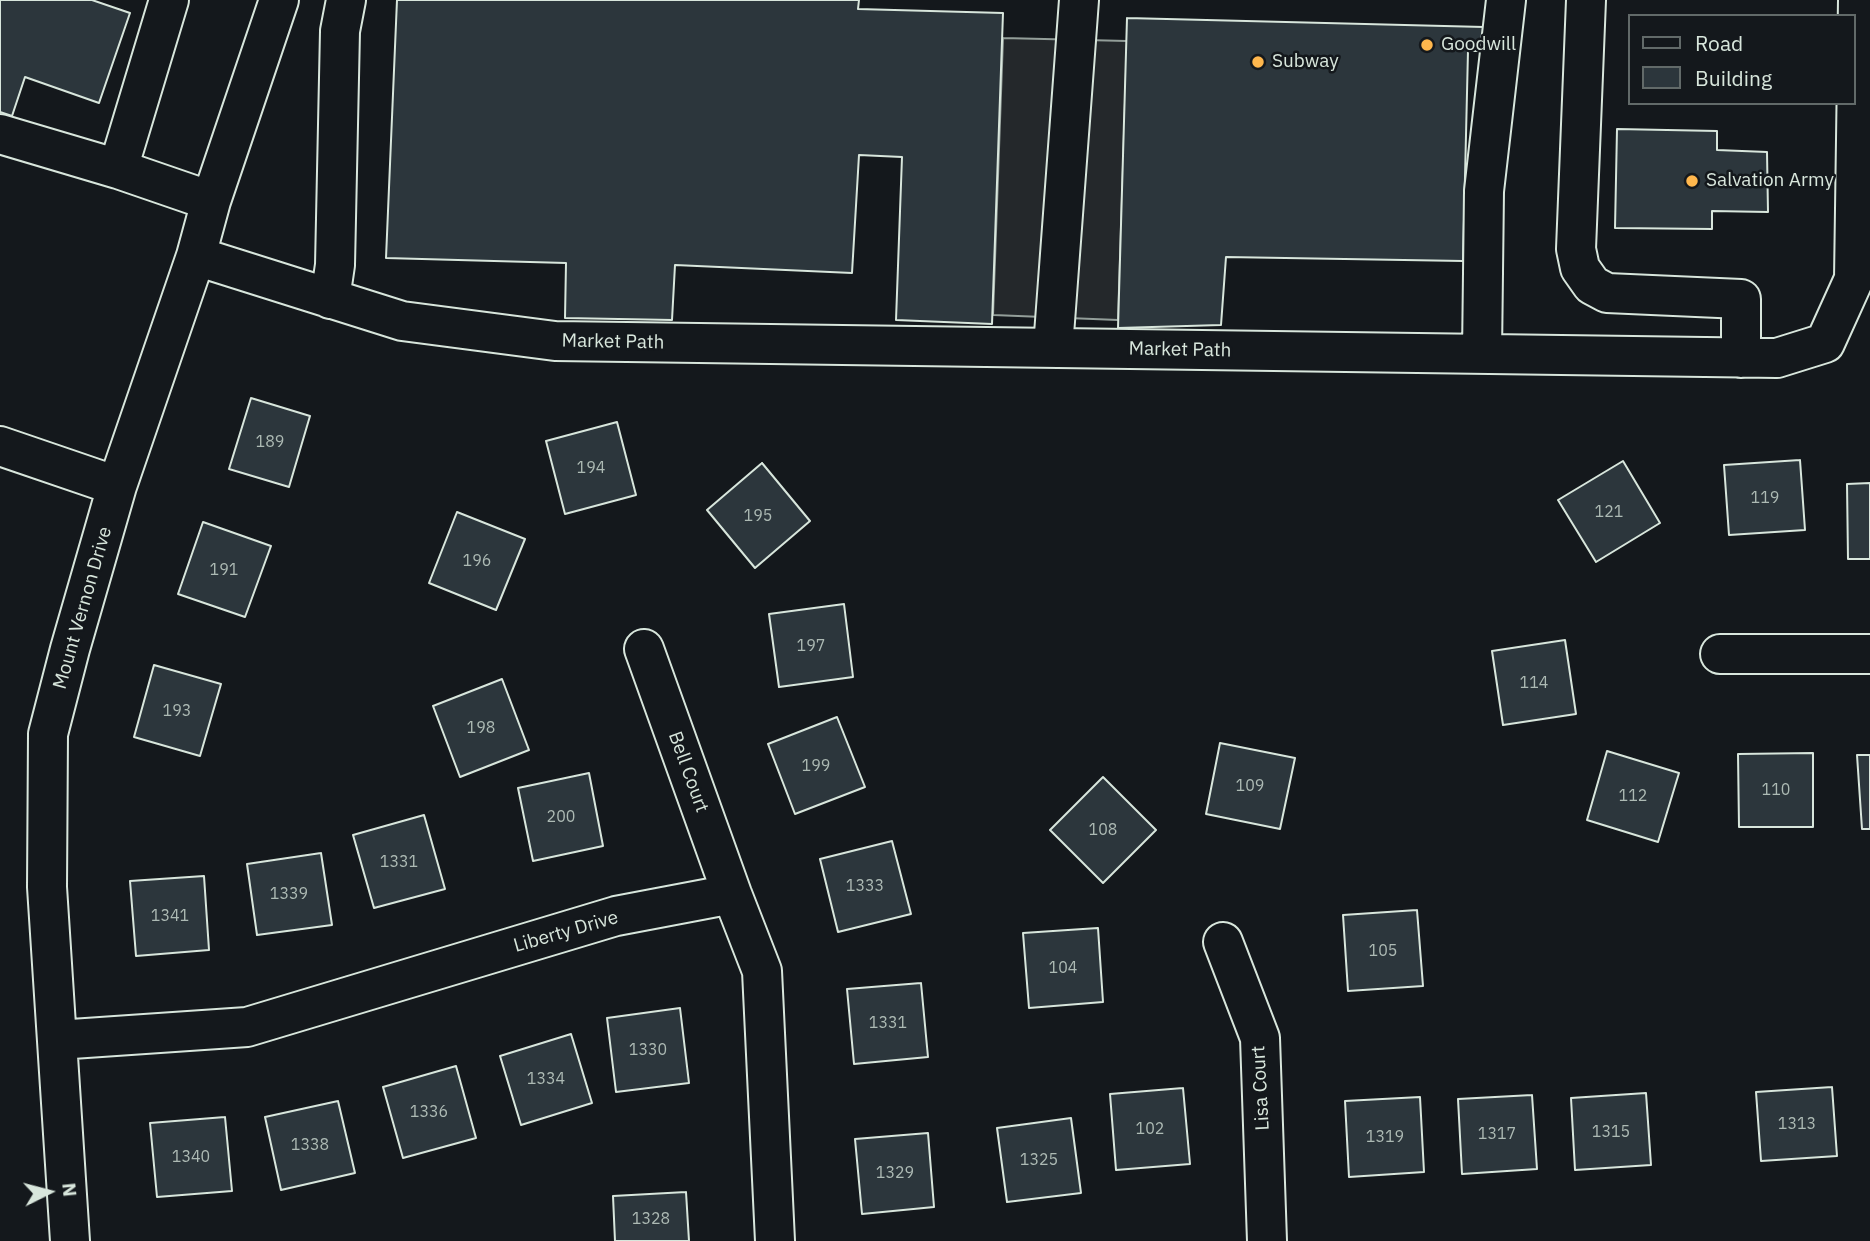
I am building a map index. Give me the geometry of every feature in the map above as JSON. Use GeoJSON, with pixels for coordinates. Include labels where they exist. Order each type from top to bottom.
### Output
{"type":"FeatureCollection","features":[{"type":"Feature","properties":{"kind":"street"},"geometry":{"type":"LineString","coordinates":[[118,169],[169,0]]}},
{"type":"Feature","properties":{"kind":"street","name":"Mount Vernon Drive"},"geometry":{"type":"LineString","coordinates":[[70,1241],[47,887],[48,734],[69,649],[117,486],[279,0]]}},
{"type":"Feature","properties":{"kind":"street"},"geometry":{"type":"LineString","coordinates":[[330,299],[335,265],[340,30],[346,0]]}},
{"type":"Feature","properties":{"kind":"street"},"geometry":{"type":"LineString","coordinates":[[1053,348],[1079,0]]}},
{"type":"Feature","properties":{"kind":"street"},"geometry":{"type":"LineString","coordinates":[[1482,354],[1484,191],[1506,0]]}},
{"type":"Feature","properties":{"kind":"street"},"geometry":{"type":"LineString","coordinates":[[1586,0],[1576,249],[1580,268],[1592,285],[1607,293],[1741,299],[1741,358]]}},
{"type":"Feature","properties":{"kind":"street","name":"Market Path"},"geometry":{"type":"LineString","coordinates":[[195,256],[402,321],[555,341],[1777,359],[1825,343],[1854,279],[1858,0]]}},
{"type":"Feature","properties":{"kind":"street"},"geometry":{"type":"LineString","coordinates":[[0,134],[118,169],[211,201]]}},
{"type":"Feature","properties":{"kind":"street"},"geometry":{"type":"LineString","coordinates":[[0,446],[117,486]]}},
{"type":"Feature","properties":{"kind":"street","name":"Bell Court"},"geometry":{"type":"LineString","coordinates":[[644,649],[732,894]]}},
{"type":"Feature","properties":{"kind":"street"},"geometry":{"type":"LineString","coordinates":[[1720,654],[1870,654]]}},
{"type":"Feature","properties":{"kind":"street"},"geometry":{"type":"LineString","coordinates":[[732,894],[762,971],[775,1241]]}},
{"type":"Feature","properties":{"kind":"street","name":"Liberty Drive"},"geometry":{"type":"LineString","coordinates":[[57,1040],[247,1027],[615,916],[732,894]]}},
{"type":"Feature","properties":{"kind":"street","name":"Lisa Court"},"geometry":{"type":"LineString","coordinates":[[1223,942],[1259,1038],[1267,1241]]}},
{"type":"Feature","properties":{"kind":"shaded area"},"geometry":{"type":"Polygon","coordinates":[[[1003,38],[1127,41],[1118,320],[993,315],[1003,38]]]}},
{"type":"Feature","properties":{"kind":"building"},"geometry":{"type":"Polygon","coordinates":[[[0,0],[92,0],[130,13],[99,103],[25,77],[12,116],[0,112],[0,0]]]}},
{"type":"Feature","properties":{"kind":"building"},"geometry":{"type":"Polygon","coordinates":[[[397,0],[859,0],[858,9],[1003,13],[992,324],[896,320],[902,157],[859,155],[852,273],[675,265],[672,320],[565,318],[566,263],[386,258],[397,0]]]}},
{"type":"Feature","properties":{"kind":"building"},"geometry":{"type":"Polygon","coordinates":[[[1127,18],[1484,27],[1484,51],[1468,51],[1463,261],[1226,257],[1221,325],[1118,328],[1127,18]]]}},
{"type":"Feature","properties":{"kind":"building","name":"Salvation Army"},"geometry":{"type":"Polygon","coordinates":[[[1617,129],[1717,131],[1717,150],[1767,152],[1768,212],[1712,211],[1712,229],[1615,228],[1617,129]]]}},
{"type":"Feature","properties":{"kind":"building"},"geometry":{"type":"Polygon","coordinates":[[[251,398],[310,416],[289,487],[229,469],[251,398]]]}},
{"type":"Feature","properties":{"kind":"building"},"geometry":{"type":"Polygon","coordinates":[[[617,422],[636,495],[565,514],[546,441],[617,422]]]}},
{"type":"Feature","properties":{"kind":"building"},"geometry":{"type":"Polygon","coordinates":[[[1800,460],[1805,530],[1729,535],[1724,465],[1800,460]]]}},
{"type":"Feature","properties":{"kind":"building"},"geometry":{"type":"Polygon","coordinates":[[[1623,461],[1660,523],[1596,562],[1558,500],[1623,461]]]}},
{"type":"Feature","properties":{"kind":"building"},"geometry":{"type":"Polygon","coordinates":[[[762,463],[810,521],[755,568],[707,510],[762,463]]]}},
{"type":"Feature","properties":{"kind":"building"},"geometry":{"type":"Polygon","coordinates":[[[1870,483],[1870,559],[1848,559],[1847,484],[1870,483]]]}},
{"type":"Feature","properties":{"kind":"building"},"geometry":{"type":"Polygon","coordinates":[[[457,512],[525,539],[496,610],[429,583],[457,512]]]}},
{"type":"Feature","properties":{"kind":"building"},"geometry":{"type":"Polygon","coordinates":[[[203,522],[271,546],[245,617],[178,594],[203,522]]]}},
{"type":"Feature","properties":{"kind":"building"},"geometry":{"type":"Polygon","coordinates":[[[844,604],[853,677],[779,687],[769,614],[844,604]]]}},
{"type":"Feature","properties":{"kind":"building"},"geometry":{"type":"Polygon","coordinates":[[[1565,640],[1576,714],[1503,725],[1492,651],[1565,640]]]}},
{"type":"Feature","properties":{"kind":"building"},"geometry":{"type":"Polygon","coordinates":[[[154,665],[221,684],[200,756],[134,737],[154,665]]]}},
{"type":"Feature","properties":{"kind":"building"},"geometry":{"type":"Polygon","coordinates":[[[502,679],[529,750],[460,777],[433,706],[502,679]]]}},
{"type":"Feature","properties":{"kind":"building"},"geometry":{"type":"Polygon","coordinates":[[[837,717],[865,787],[795,814],[768,744],[837,717]]]}},
{"type":"Feature","properties":{"kind":"building"},"geometry":{"type":"Polygon","coordinates":[[[1220,743],[1295,758],[1280,829],[1206,814],[1220,743]]]}},
{"type":"Feature","properties":{"kind":"building"},"geometry":{"type":"Polygon","coordinates":[[[1607,751],[1679,773],[1658,842],[1587,820],[1607,751]]]}},
{"type":"Feature","properties":{"kind":"building"},"geometry":{"type":"Polygon","coordinates":[[[1813,753],[1813,827],[1739,827],[1738,754],[1813,753]]]}},
{"type":"Feature","properties":{"kind":"building"},"geometry":{"type":"Polygon","coordinates":[[[1857,755],[1870,755],[1870,829],[1862,829],[1857,755]]]}},
{"type":"Feature","properties":{"kind":"building"},"geometry":{"type":"Polygon","coordinates":[[[589,773],[603,846],[533,861],[518,788],[589,773]]]}},
{"type":"Feature","properties":{"kind":"building"},"geometry":{"type":"Polygon","coordinates":[[[1103,777],[1156,830],[1103,883],[1050,830],[1103,777]]]}},
{"type":"Feature","properties":{"kind":"building"},"geometry":{"type":"Polygon","coordinates":[[[424,815],[445,889],[374,908],[353,835],[424,815]]]}},
{"type":"Feature","properties":{"kind":"building"},"geometry":{"type":"Polygon","coordinates":[[[892,841],[911,914],[838,932],[820,859],[892,841]]]}},
{"type":"Feature","properties":{"kind":"building"},"geometry":{"type":"Polygon","coordinates":[[[321,853],[332,925],[257,935],[247,864],[321,853]]]}},
{"type":"Feature","properties":{"kind":"building"},"geometry":{"type":"Polygon","coordinates":[[[204,876],[209,950],[136,956],[130,881],[204,876]]]}},
{"type":"Feature","properties":{"kind":"building"},"geometry":{"type":"Polygon","coordinates":[[[1417,910],[1423,986],[1348,991],[1343,915],[1417,910]]]}},
{"type":"Feature","properties":{"kind":"building"},"geometry":{"type":"Polygon","coordinates":[[[1098,928],[1103,1002],[1029,1008],[1023,933],[1098,928]]]}},
{"type":"Feature","properties":{"kind":"building"},"geometry":{"type":"Polygon","coordinates":[[[921,983],[928,1057],[854,1064],[847,989],[921,983]]]}},
{"type":"Feature","properties":{"kind":"building"},"geometry":{"type":"Polygon","coordinates":[[[680,1008],[689,1083],[616,1092],[607,1018],[680,1008]]]}},
{"type":"Feature","properties":{"kind":"building"},"geometry":{"type":"Polygon","coordinates":[[[571,1034],[592,1103],[521,1125],[500,1056],[571,1034]]]}},
{"type":"Feature","properties":{"kind":"building"},"geometry":{"type":"Polygon","coordinates":[[[456,1066],[476,1138],[403,1158],[383,1087],[456,1066]]]}},
{"type":"Feature","properties":{"kind":"building"},"geometry":{"type":"Polygon","coordinates":[[[1832,1087],[1837,1156],[1761,1161],[1756,1092],[1832,1087]]]}},
{"type":"Feature","properties":{"kind":"building"},"geometry":{"type":"Polygon","coordinates":[[[1183,1088],[1190,1164],[1116,1170],[1110,1094],[1183,1088]]]}},
{"type":"Feature","properties":{"kind":"building"},"geometry":{"type":"Polygon","coordinates":[[[1646,1093],[1651,1165],[1575,1170],[1571,1098],[1646,1093]]]}},
{"type":"Feature","properties":{"kind":"building"},"geometry":{"type":"Polygon","coordinates":[[[1532,1095],[1537,1169],[1462,1174],[1458,1099],[1532,1095]]]}},
{"type":"Feature","properties":{"kind":"building"},"geometry":{"type":"Polygon","coordinates":[[[1420,1097],[1424,1172],[1349,1177],[1345,1101],[1420,1097]]]}},
{"type":"Feature","properties":{"kind":"building"},"geometry":{"type":"Polygon","coordinates":[[[338,1101],[355,1173],[281,1190],[265,1117],[338,1101]]]}},
{"type":"Feature","properties":{"kind":"building"},"geometry":{"type":"Polygon","coordinates":[[[225,1117],[232,1191],[157,1197],[150,1123],[225,1117]]]}},
{"type":"Feature","properties":{"kind":"building"},"geometry":{"type":"Polygon","coordinates":[[[1071,1118],[1081,1193],[1007,1202],[997,1128],[1071,1118]]]}},
{"type":"Feature","properties":{"kind":"building"},"geometry":{"type":"Polygon","coordinates":[[[928,1133],[934,1207],[862,1214],[855,1139],[928,1133]]]}},
{"type":"Feature","properties":{"kind":"building"},"geometry":{"type":"Polygon","coordinates":[[[686,1192],[689,1241],[615,1241],[613,1196],[686,1192]]]}},
{"type":"Feature","properties":{"kind":"place","name":"Goodwill"},"geometry":{"type":"Point","coordinates":[1427,45]}},
{"type":"Feature","properties":{"kind":"place","name":"Subway"},"geometry":{"type":"Point","coordinates":[1258,62]}},
{"type":"Feature","properties":{"kind":"place","name":"Salvation Army"},"geometry":{"type":"Point","coordinates":[1692,181]}}]}
